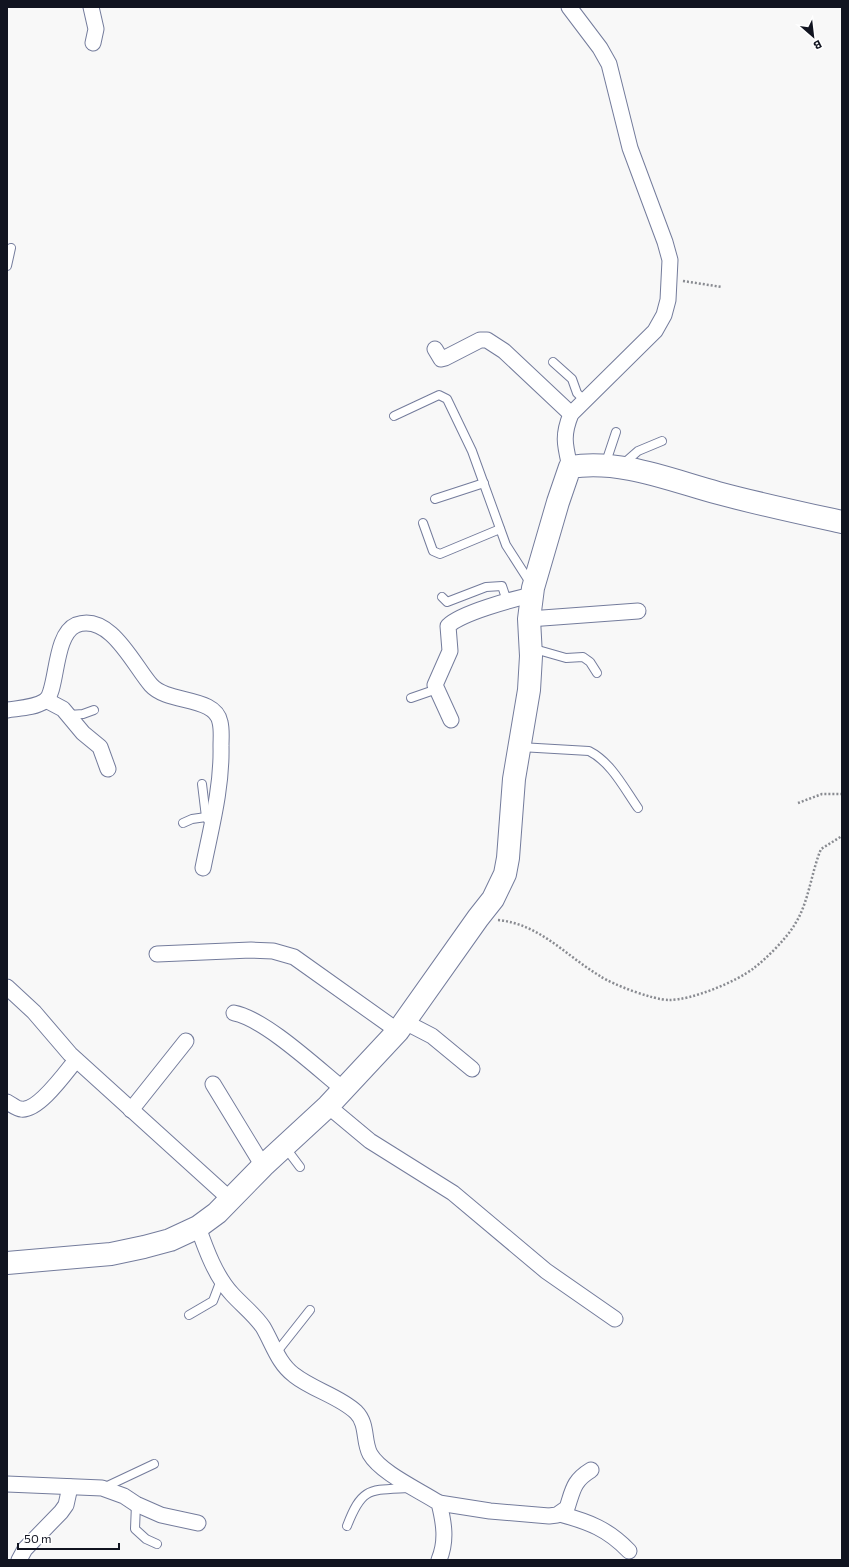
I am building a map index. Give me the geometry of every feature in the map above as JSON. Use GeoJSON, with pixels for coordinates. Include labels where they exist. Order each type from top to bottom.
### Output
{"type":"FeatureCollection","features":[{"type":"Feature","properties":{"kind":"street"},"geometry":{"type":"LineString","coordinates":[[91,7],[96,29],[92,43]]}},
{"type":"Feature","properties":{"kind":"street"},"geometry":{"type":"LineString","coordinates":[[7,1263],[111,1254],[170,1240],[198,1227],[217,1213],[263,1166],[328,1106],[401,1027],[493,899],[505,874],[514,779],[529,690],[529,619],[533,592],[558,502],[570,467],[565,444],[565,429],[571,414],[655,331],[664,315],[670,280],[670,260],[665,242],[630,148],[609,64],[600,48],[569,7]]}},
{"type":"Feature","properties":{"kind":"street"},"geometry":{"type":"LineString","coordinates":[[435,349],[441,359],[480,340],[486,340],[494,344],[571,414]]}},
{"type":"Feature","properties":{"kind":"street"},"geometry":{"type":"LineString","coordinates":[[570,467],[583,465],[613,466],[759,503],[842,522]]}},
{"type":"Feature","properties":{"kind":"street"},"geometry":{"type":"LineString","coordinates":[[451,720],[437,690],[436,683],[450,651],[448,626],[465,617],[533,592]]}},
{"type":"Feature","properties":{"kind":"street"},"geometry":{"type":"LineString","coordinates":[[529,619],[638,611]]}},
{"type":"Feature","properties":{"kind":"street"},"geometry":{"type":"LineString","coordinates":[[7,710],[36,705],[46,700],[51,691],[53,674],[65,636],[71,628],[79,624],[94,625],[103,628],[115,636],[152,686],[162,693],[207,706],[215,712],[220,721],[221,733],[220,785],[209,822],[203,868]]}},
{"type":"Feature","properties":{"kind":"street"},"geometry":{"type":"LineString","coordinates":[[46,700],[69,715],[83,733],[100,747],[108,769]]}},
{"type":"Feature","properties":{"kind":"street"},"geometry":{"type":"LineString","coordinates":[[157,954],[251,950],[273,951],[294,957],[401,1027],[432,1036],[472,1069]]}},
{"type":"Feature","properties":{"kind":"street"},"geometry":{"type":"LineString","coordinates":[[8,989],[34,1012],[76,1060],[231,1200]]}},
{"type":"Feature","properties":{"kind":"street"},"geometry":{"type":"LineString","coordinates":[[234,1013],[244,1015],[265,1027],[343,1089]]}},
{"type":"Feature","properties":{"kind":"street"},"geometry":{"type":"LineString","coordinates":[[131,1110],[186,1041]]}},
{"type":"Feature","properties":{"kind":"street"},"geometry":{"type":"LineString","coordinates":[[7,1102],[21,1109],[31,1107],[42,1100],[76,1060]]}},
{"type":"Feature","properties":{"kind":"street"},"geometry":{"type":"LineString","coordinates":[[212,1084],[263,1166]]}},
{"type":"Feature","properties":{"kind":"street"},"geometry":{"type":"LineString","coordinates":[[328,1106],[370,1141],[453,1194],[546,1271],[615,1319]]}},
{"type":"Feature","properties":{"kind":"street"},"geometry":{"type":"LineString","coordinates":[[198,1227],[221,1280],[232,1294],[255,1316],[281,1363],[293,1374],[355,1412],[361,1418],[369,1452],[376,1463],[390,1474],[415,1487],[439,1503],[490,1511],[549,1516],[560,1514],[581,1520],[609,1532],[629,1551]]}},
{"type":"Feature","properties":{"kind":"street"},"geometry":{"type":"LineString","coordinates":[[560,1514],[567,1508],[570,1493],[576,1483],[591,1470]]}},
{"type":"Feature","properties":{"kind":"street"},"geometry":{"type":"LineString","coordinates":[[7,1484],[102,1488],[124,1496],[136,1504],[161,1515],[198,1523]]}},
{"type":"Feature","properties":{"kind":"street"},"geometry":{"type":"LineString","coordinates":[[19,1560],[25,1549],[62,1512],[66,1505],[70,1487]]}},
{"type":"Feature","properties":{"kind":"street"},"geometry":{"type":"LineString","coordinates":[[439,1503],[445,1541],[439,1560]]}},
{"type":"Feature","properties":{"kind":"lane"},"geometry":{"type":"LineString","coordinates":[[7,266],[11,248]]}},
{"type":"Feature","properties":{"kind":"lane"},"geometry":{"type":"LineString","coordinates":[[554,362],[572,379],[576,393],[585,401]]}},
{"type":"Feature","properties":{"kind":"lane"},"geometry":{"type":"LineString","coordinates":[[394,416],[439,396],[447,399],[472,451],[510,554],[533,592]]}},
{"type":"Feature","properties":{"kind":"lane"},"geometry":{"type":"LineString","coordinates":[[613,466],[616,432]]}},
{"type":"Feature","properties":{"kind":"lane"},"geometry":{"type":"LineString","coordinates":[[613,466],[638,451],[662,441]]}},
{"type":"Feature","properties":{"kind":"lane"},"geometry":{"type":"LineString","coordinates":[[434,499],[484,483]]}},
{"type":"Feature","properties":{"kind":"lane"},"geometry":{"type":"LineString","coordinates":[[423,523],[433,552],[440,554],[500,529]]}},
{"type":"Feature","properties":{"kind":"lane"},"geometry":{"type":"LineString","coordinates":[[442,596],[447,602],[486,587],[502,586],[507,601]]}},
{"type":"Feature","properties":{"kind":"lane"},"geometry":{"type":"LineString","coordinates":[[530,648],[566,658],[583,657],[590,662],[597,673]]}},
{"type":"Feature","properties":{"kind":"lane"},"geometry":{"type":"LineString","coordinates":[[411,698],[437,690]]}},
{"type":"Feature","properties":{"kind":"lane"},"geometry":{"type":"LineString","coordinates":[[69,715],[83,714],[94,710]]}},
{"type":"Feature","properties":{"kind":"lane"},"geometry":{"type":"LineString","coordinates":[[520,747],[589,751],[598,755],[607,764],[638,808]]}},
{"type":"Feature","properties":{"kind":"lane"},"geometry":{"type":"LineString","coordinates":[[183,823],[192,819],[209,822],[202,784]]}},
{"type":"Feature","properties":{"kind":"lane"},"geometry":{"type":"LineString","coordinates":[[284,1146],[300,1167]]}},
{"type":"Feature","properties":{"kind":"lane"},"geometry":{"type":"LineString","coordinates":[[189,1315],[213,1301],[221,1280]]}},
{"type":"Feature","properties":{"kind":"lane"},"geometry":{"type":"LineString","coordinates":[[276,1353],[310,1310]]}},
{"type":"Feature","properties":{"kind":"lane"},"geometry":{"type":"LineString","coordinates":[[102,1488],[154,1464]]}},
{"type":"Feature","properties":{"kind":"lane"},"geometry":{"type":"LineString","coordinates":[[347,1526],[355,1506],[363,1496],[371,1491],[415,1487]]}},
{"type":"Feature","properties":{"kind":"lane"},"geometry":{"type":"LineString","coordinates":[[136,1504],[135,1530],[146,1539],[156,1544]]}},
{"type":"Feature","properties":{"kind":"path"},"geometry":{"type":"LineString","coordinates":[[670,280],[722,287]]}},
{"type":"Feature","properties":{"kind":"path"},"geometry":{"type":"LineString","coordinates":[[798,802],[822,794],[835,792],[842,794]]}},
{"type":"Feature","properties":{"kind":"path"},"geometry":{"type":"LineString","coordinates":[[478,918],[501,920],[534,930],[601,977],[627,988],[667,1000],[684,999],[710,990],[753,969],[774,948],[795,925],[802,911],[821,849],[842,836]]}}]}
